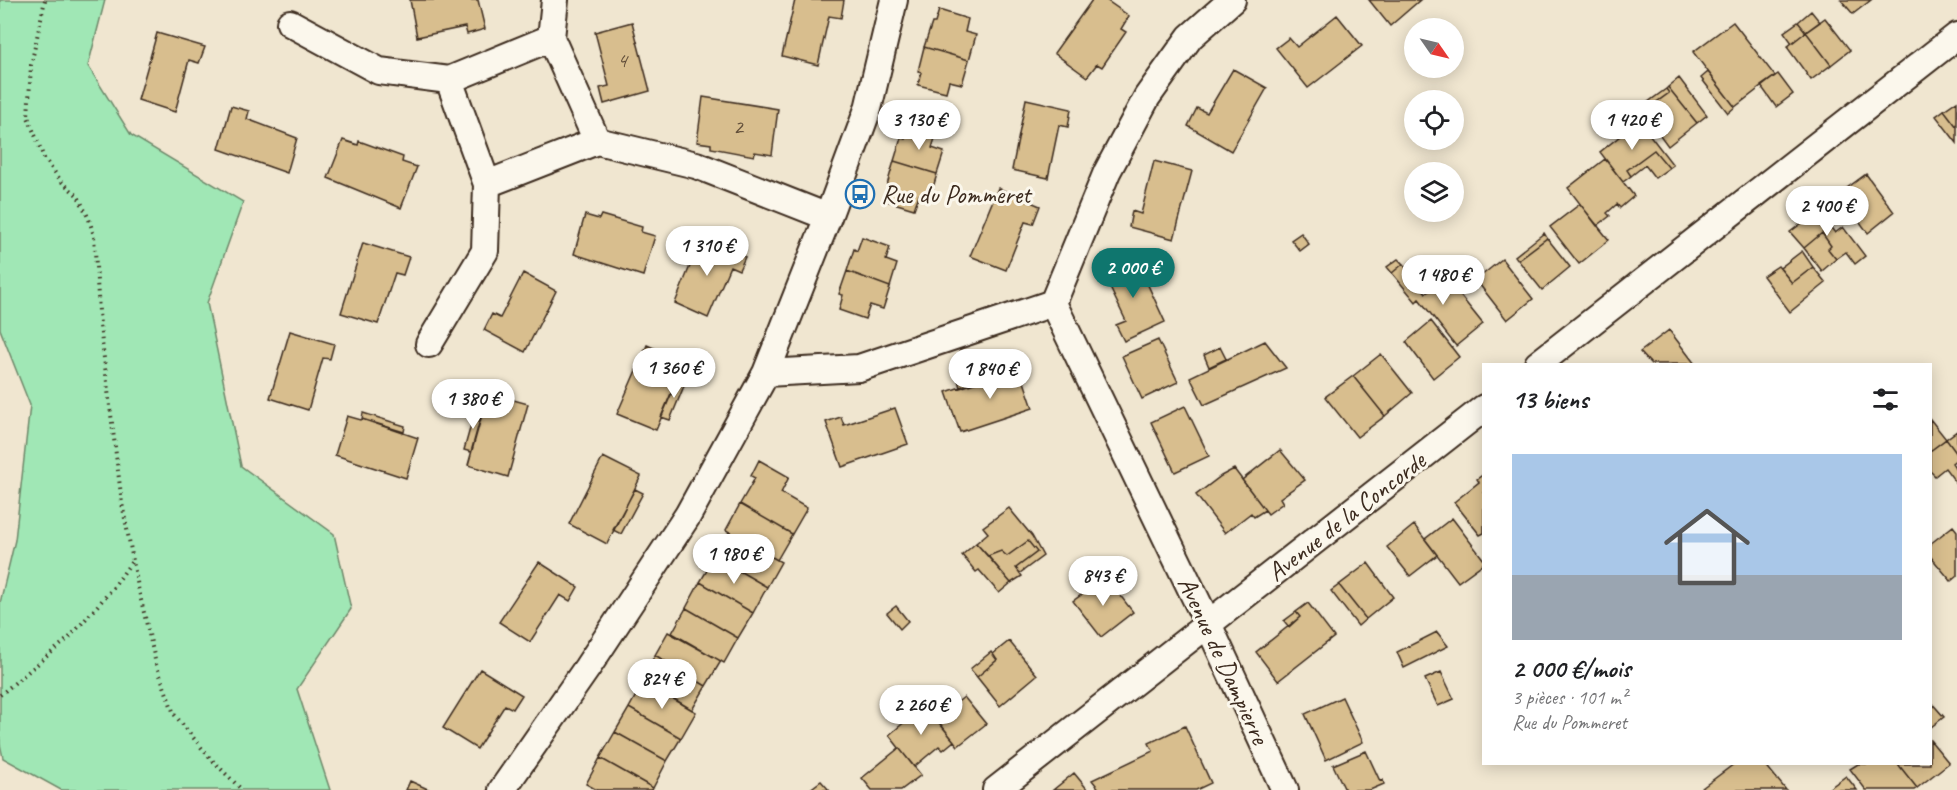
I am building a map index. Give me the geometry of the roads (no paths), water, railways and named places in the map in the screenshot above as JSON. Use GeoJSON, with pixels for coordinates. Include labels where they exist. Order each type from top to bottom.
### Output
{"type":"FeatureCollection","features":[{"type":"Feature","properties":{"kind":"street"},"geometry":{"type":"LineString","coordinates":[[555,0],[551,38],[597,141]]}},
{"type":"Feature","properties":{"kind":"street"},"geometry":{"type":"LineString","coordinates":[[502,790],[587,668],[688,515],[766,373],[868,109],[894,0]]}},
{"type":"Feature","properties":{"kind":"street"},"geometry":{"type":"LineString","coordinates":[[766,373],[859,368],[1053,303],[1107,172],[1147,97],[1190,37],[1232,0]]}},
{"type":"Feature","properties":{"kind":"street"},"geometry":{"type":"LineString","coordinates":[[290,23],[379,71],[449,80],[551,38]]}},
{"type":"Feature","properties":{"kind":"street"},"geometry":{"type":"LineString","coordinates":[[1539,363],[1957,36]]}},
{"type":"Feature","properties":{"kind":"street"},"geometry":{"type":"LineString","coordinates":[[429,344],[485,251],[488,184],[449,80]]}},
{"type":"Feature","properties":{"kind":"street"},"geometry":{"type":"LineString","coordinates":[[488,184],[597,141],[696,165],[828,217]]}},
{"type":"Feature","properties":{"kind":"street","name":"Avenue de Dampierre"},"geometry":{"type":"LineString","coordinates":[[1053,303],[1208,624],[1285,790]]}},
{"type":"Feature","properties":{"kind":"street","name":"Avenue de la Concorde"},"geometry":{"type":"LineString","coordinates":[[996,790],[1482,410]]}},
{"type":"Feature","properties":{"kind":"place","name":"Rue du Pommeret"},"geometry":{"type":"Point","coordinates":[860,194]}}]}
